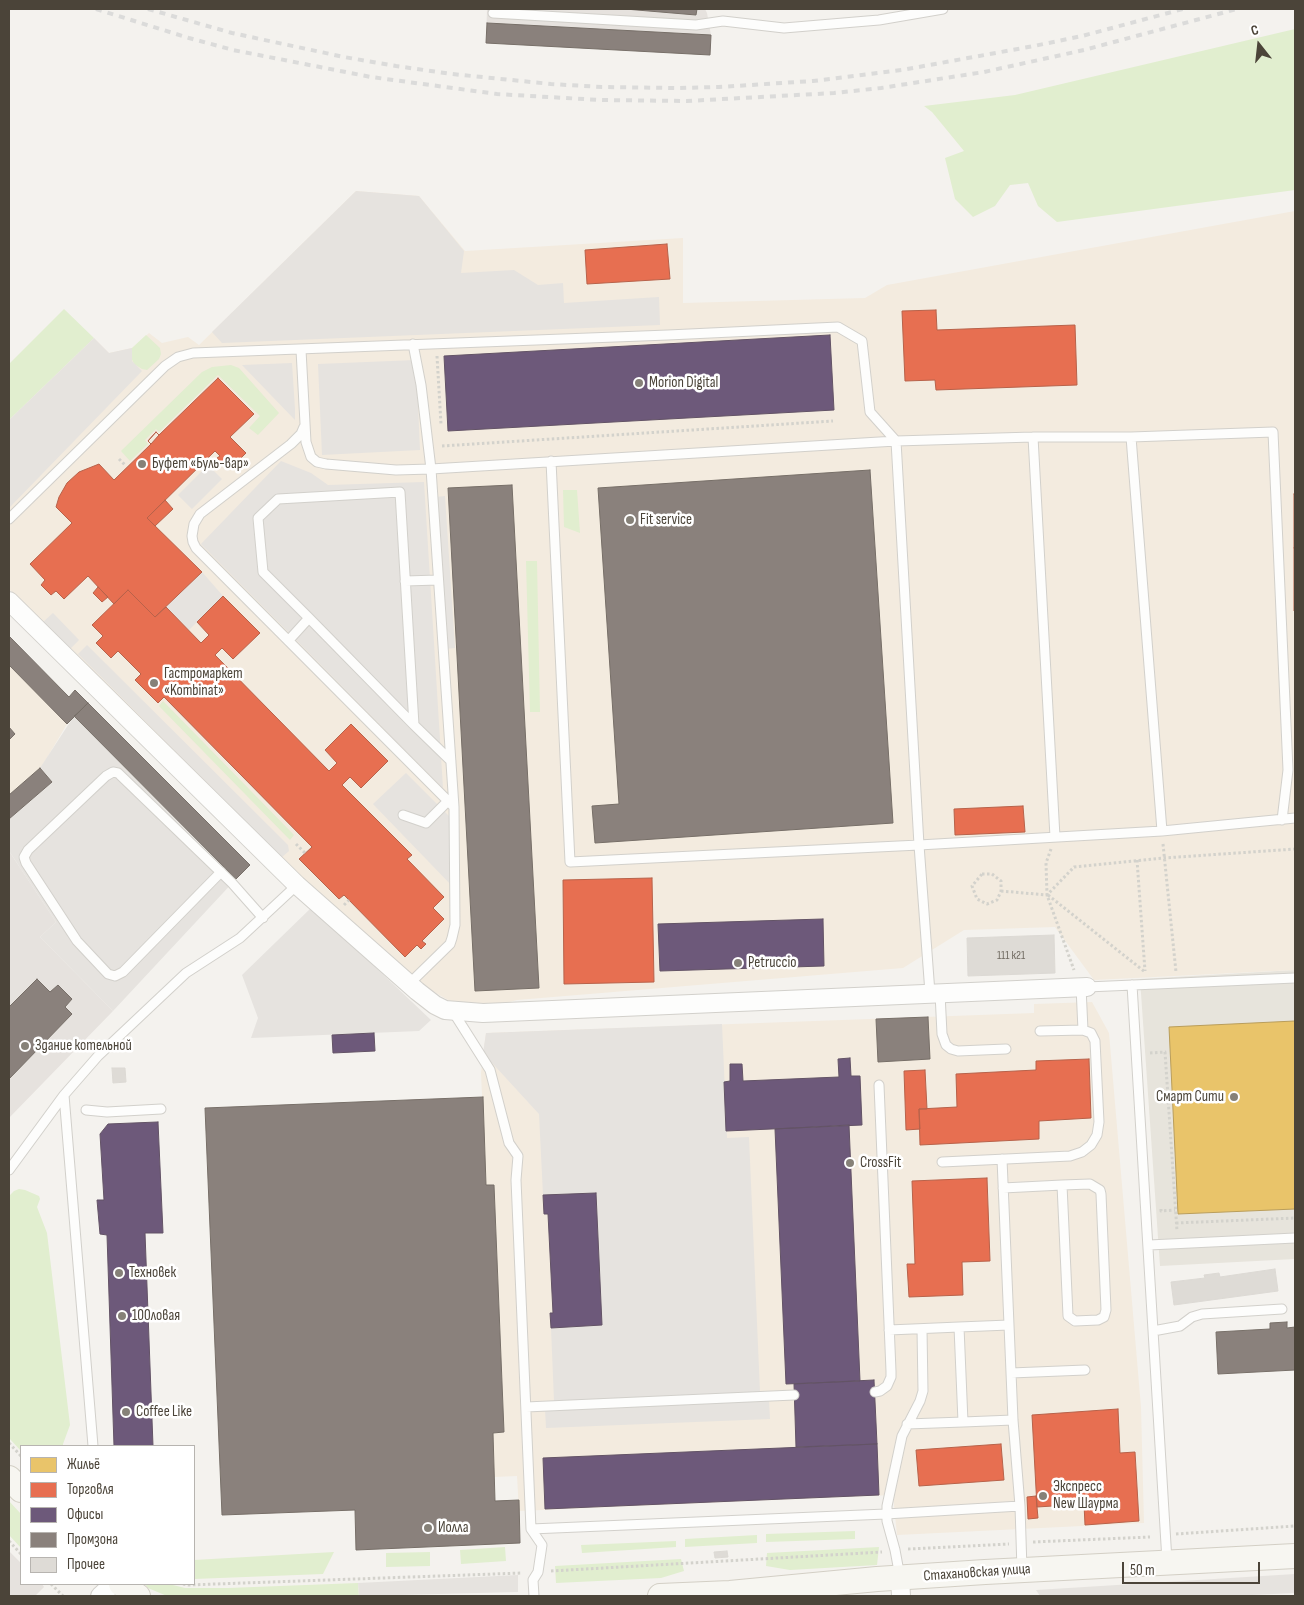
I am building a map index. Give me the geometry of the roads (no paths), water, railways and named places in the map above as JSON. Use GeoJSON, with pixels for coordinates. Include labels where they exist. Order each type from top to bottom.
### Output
{"type":"FeatureCollection","features":[{"type":"Feature","properties":{"kind":"main road"},"geometry":{"type":"LineString","coordinates":[[9,1478],[20,1489]]}},
{"type":"Feature","properties":{"kind":"main road","name":"Стахановская улица"},"geometry":{"type":"LineString","coordinates":[[660,1596],[900,1587],[1022,1570],[1295,1556]]}},
{"type":"Feature","properties":{"kind":"main road"},"geometry":{"type":"LineString","coordinates":[[122,1585],[138,1596]]}},
{"type":"Feature","properties":{"kind":"street"},"geometry":{"type":"LineString","coordinates":[[9,601],[297,885],[409,984],[435,1005],[445,1010],[483,1013],[935,993],[1081,982]]}},
{"type":"Feature","properties":{"kind":"street"},"geometry":{"type":"LineString","coordinates":[[100,1596],[112,1585]]}},
{"type":"Feature","properties":{"kind":"lane"},"geometry":{"type":"LineString","coordinates":[[493,13],[696,25],[723,21],[784,28],[879,20],[943,9]]}},
{"type":"Feature","properties":{"kind":"lane"},"geometry":{"type":"LineString","coordinates":[[9,519],[172,361],[193,353],[838,327],[862,341],[870,412],[896,441],[919,845],[935,993],[942,1034],[946,1045],[958,1051],[1006,1049]]}},
{"type":"Feature","properties":{"kind":"lane"},"geometry":{"type":"LineString","coordinates":[[409,984],[447,947],[452,938],[455,925],[451,761],[431,468],[422,385],[413,344]]}},
{"type":"Feature","properties":{"kind":"lane"},"geometry":{"type":"LineString","coordinates":[[301,350],[304,424],[311,457],[317,462],[326,464],[396,470],[896,441],[1034,437],[1131,437],[1273,432],[1288,770],[1282,820]]}},
{"type":"Feature","properties":{"kind":"lane"},"geometry":{"type":"LineString","coordinates":[[304,424],[301,434],[291,444],[200,514],[194,524],[192,536],[196,548],[451,804]]}},
{"type":"Feature","properties":{"kind":"lane"},"geometry":{"type":"LineString","coordinates":[[1034,437],[1055,837]]}},
{"type":"Feature","properties":{"kind":"lane"},"geometry":{"type":"LineString","coordinates":[[1131,437],[1162,831]]}},
{"type":"Feature","properties":{"kind":"lane"},"geometry":{"type":"LineString","coordinates":[[551,461],[570,862],[1162,831],[1295,818]]}},
{"type":"Feature","properties":{"kind":"lane"},"geometry":{"type":"LineString","coordinates":[[414,725],[400,492],[278,499],[258,518],[263,572],[414,725],[451,761]]}},
{"type":"Feature","properties":{"kind":"lane"},"geometry":{"type":"LineString","coordinates":[[405,581],[438,580]]}},
{"type":"Feature","properties":{"kind":"lane"},"geometry":{"type":"LineString","coordinates":[[289,640],[309,618]]}},
{"type":"Feature","properties":{"kind":"lane"},"geometry":{"type":"LineString","coordinates":[[220,872],[122,972],[114,976],[108,974],[77,941],[26,863],[24,857],[28,850],[102,779],[109,773],[118,773],[220,872],[263,918]]}},
{"type":"Feature","properties":{"kind":"lane"},"geometry":{"type":"LineString","coordinates":[[403,816],[426,823],[451,804]]}},
{"type":"Feature","properties":{"kind":"lane"},"geometry":{"type":"LineString","coordinates":[[9,1170],[64,1094],[98,1056],[186,973],[230,946],[263,918],[297,885]]}},
{"type":"Feature","properties":{"kind":"lane"},"geometry":{"type":"LineString","coordinates":[[1083,1030],[1081,982],[1132,984],[1295,978]]}},
{"type":"Feature","properties":{"kind":"lane"},"geometry":{"type":"LineString","coordinates":[[1132,984],[1168,1563]]}},
{"type":"Feature","properties":{"kind":"lane"},"geometry":{"type":"LineString","coordinates":[[452,1010],[490,1070],[509,1143],[518,1156],[516,1180],[531,1529],[542,1545],[538,1572],[533,1580],[534,1596]]}},
{"type":"Feature","properties":{"kind":"lane"},"geometry":{"type":"LineString","coordinates":[[942,1162],[1070,1156],[1082,1152],[1091,1145],[1098,1135],[1099,1122],[1096,1041],[1091,1033],[1083,1030],[1040,1031]]}},
{"type":"Feature","properties":{"kind":"lane"},"geometry":{"type":"LineString","coordinates":[[874,1392],[883,1390],[891,1377],[879,1085]]}},
{"type":"Feature","properties":{"kind":"lane"},"geometry":{"type":"LineString","coordinates":[[64,1094],[93,1445]]}},
{"type":"Feature","properties":{"kind":"lane"},"geometry":{"type":"LineString","coordinates":[[86,1110],[107,1112],[161,1110]]}},
{"type":"Feature","properties":{"kind":"lane"},"geometry":{"type":"LineString","coordinates":[[1002,1159],[1013,1420],[1020,1506],[1022,1570]]}},
{"type":"Feature","properties":{"kind":"lane"},"geometry":{"type":"LineString","coordinates":[[1003,1188],[1062,1185],[1090,1184],[1098,1188],[1101,1194],[1106,1313],[1104,1317],[1098,1320],[1075,1321],[1070,1318],[1067,1312],[1062,1185]]}},
{"type":"Feature","properties":{"kind":"lane"},"geometry":{"type":"LineString","coordinates":[[1149,1245],[1295,1238]]}},
{"type":"Feature","properties":{"kind":"lane"},"geometry":{"type":"LineString","coordinates":[[1153,1331],[1180,1326],[1192,1317],[1202,1314],[1282,1309]]}},
{"type":"Feature","properties":{"kind":"lane"},"geometry":{"type":"LineString","coordinates":[[890,1330],[1009,1325]]}},
{"type":"Feature","properties":{"kind":"lane"},"geometry":{"type":"LineString","coordinates":[[958,1327],[963,1422]]}},
{"type":"Feature","properties":{"kind":"lane"},"geometry":{"type":"LineString","coordinates":[[900,1587],[895,1550],[886,1514],[902,1436],[920,1401],[923,1391],[922,1329]]}},
{"type":"Feature","properties":{"kind":"lane"},"geometry":{"type":"LineString","coordinates":[[1011,1374],[1085,1370]]}},
{"type":"Feature","properties":{"kind":"lane"},"geometry":{"type":"LineString","coordinates":[[526,1407],[794,1395]]}},
{"type":"Feature","properties":{"kind":"lane"},"geometry":{"type":"LineString","coordinates":[[907,1424],[1013,1420]]}},
{"type":"Feature","properties":{"kind":"lane"},"geometry":{"type":"LineString","coordinates":[[531,1529],[886,1514],[1020,1506]]}},
{"type":"Feature","properties":{"kind":"railway"},"geometry":{"type":"LineString","coordinates":[[96,9],[233,50],[371,77],[497,94],[600,100],[687,101],[834,93],[881,88],[984,72],[1084,50],[1237,9]]}},
{"type":"Feature","properties":{"kind":"railway"},"geometry":{"type":"LineString","coordinates":[[148,9],[232,33],[396,66],[551,84],[677,88],[813,81],[902,70],[1082,36],[1183,9]]}},
{"type":"Feature","properties":{"kind":"place","name":"Morion Digital"},"geometry":{"type":"Point","coordinates":[639,383]}},
{"type":"Feature","properties":{"kind":"place","name":"Буфет «Буль-вар»"},"geometry":{"type":"Point","coordinates":[142,464]}},
{"type":"Feature","properties":{"kind":"place","name":"Fit service"},"geometry":{"type":"Point","coordinates":[630,520]}},
{"type":"Feature","properties":{"kind":"place","name":"Гастромаркет «Kombinat»"},"geometry":{"type":"Point","coordinates":[154,683]}},
{"type":"Feature","properties":{"kind":"place","name":"Petruccio"},"geometry":{"type":"Point","coordinates":[738,963]}},
{"type":"Feature","properties":{"kind":"place","name":"Здание котельной"},"geometry":{"type":"Point","coordinates":[25,1046]}},
{"type":"Feature","properties":{"kind":"place","name":"Смарт Сити"},"geometry":{"type":"Point","coordinates":[1234,1097]}},
{"type":"Feature","properties":{"kind":"place","name":"CrossFit"},"geometry":{"type":"Point","coordinates":[850,1163]}},
{"type":"Feature","properties":{"kind":"place","name":"Техновек"},"geometry":{"type":"Point","coordinates":[119,1273]}},
{"type":"Feature","properties":{"kind":"place","name":"100ловая"},"geometry":{"type":"Point","coordinates":[122,1316]}},
{"type":"Feature","properties":{"kind":"place","name":"Coffee Like"},"geometry":{"type":"Point","coordinates":[126,1412]}},
{"type":"Feature","properties":{"kind":"place","name":"Экспресс New Шаурма"},"geometry":{"type":"Point","coordinates":[1043,1496]}},
{"type":"Feature","properties":{"kind":"place","name":"Иолла"},"geometry":{"type":"Point","coordinates":[428,1528]}}]}
